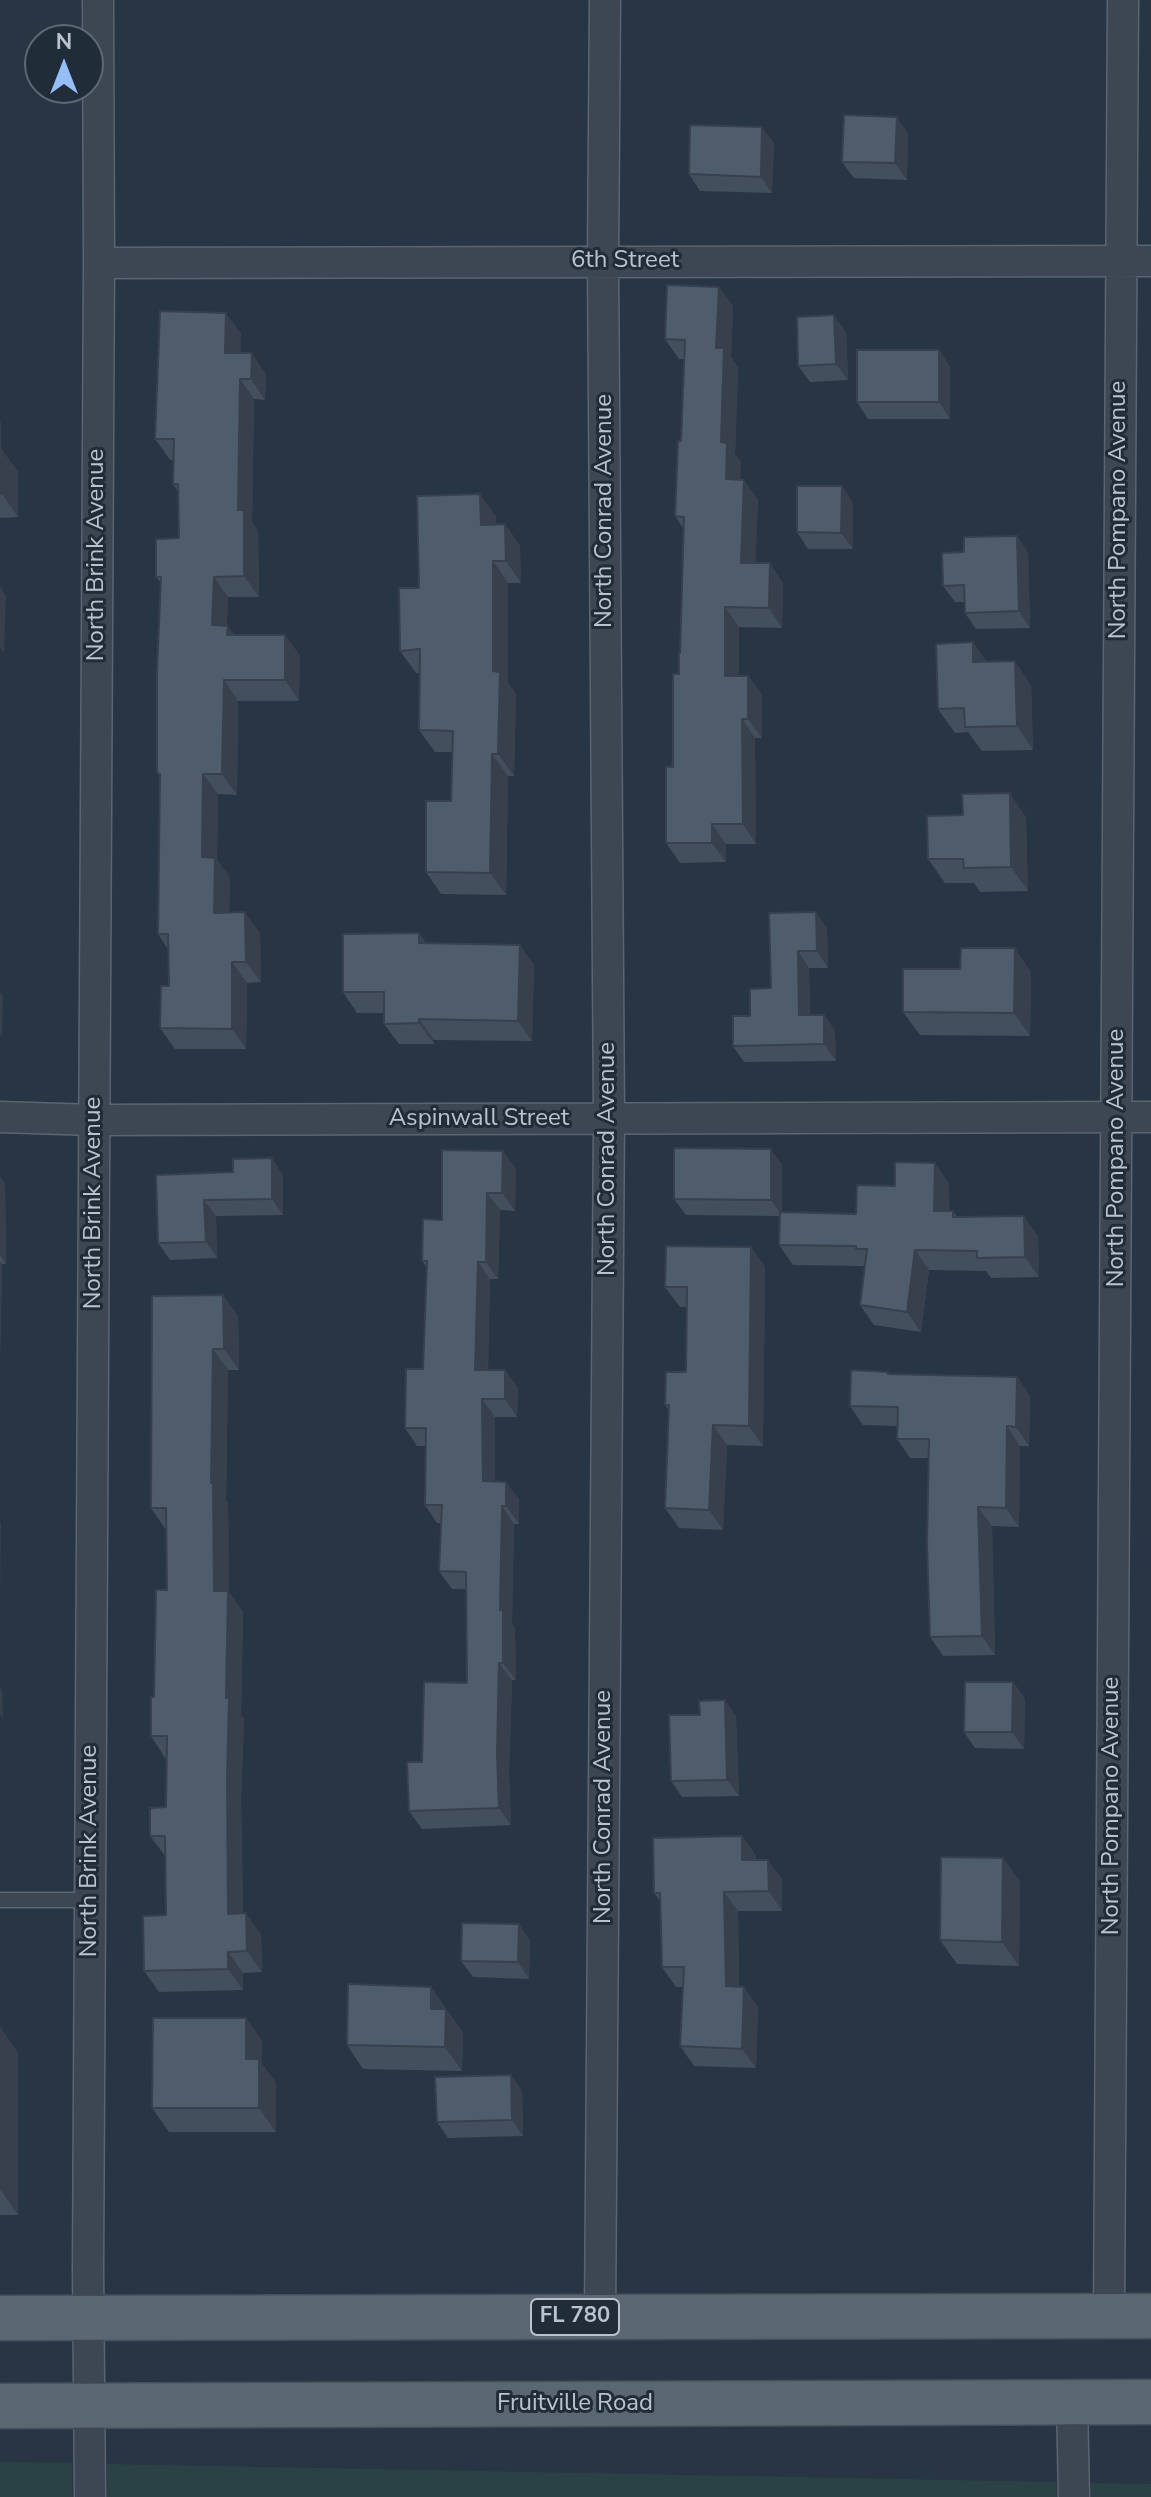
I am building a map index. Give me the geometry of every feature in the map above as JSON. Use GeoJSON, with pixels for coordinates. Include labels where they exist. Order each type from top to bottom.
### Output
{"type":"FeatureCollection","features":[{"type":"Feature","properties":{"kind":"main road","name":"FL 780"},"geometry":{"type":"LineString","coordinates":[[0,2318],[1130,2316]]}},
{"type":"Feature","properties":{"kind":"main road","name":"Fruitville Road"},"geometry":{"type":"LineString","coordinates":[[0,2406],[1151,2402]]}},
{"type":"Feature","properties":{"kind":"street","name":"North Brink Avenue"},"geometry":{"type":"LineString","coordinates":[[90,2497],[88,2318],[98,0]]}},
{"type":"Feature","properties":{"kind":"street","name":"North Conrad Avenue"},"geometry":{"type":"LineString","coordinates":[[600,2317],[609,1119],[603,261],[605,0]]}},
{"type":"Feature","properties":{"kind":"street","name":"North Pompano Avenue"},"geometry":{"type":"LineString","coordinates":[[1123,0],[1117,1117],[1130,2316]]}},
{"type":"Feature","properties":{"kind":"street","name":"6th Street"},"geometry":{"type":"LineString","coordinates":[[99,263],[1151,261]]}},
{"type":"Feature","properties":{"kind":"street","name":"Aspinwall Street"},"geometry":{"type":"LineString","coordinates":[[0,1117],[95,1120],[1151,1117]]}},
{"type":"Feature","properties":{"kind":"street"},"geometry":{"type":"LineString","coordinates":[[1072,2402],[1074,2497]]}},
{"type":"Feature","properties":{"kind":"lane"},"geometry":{"type":"LineString","coordinates":[[0,1900],[90,1900]]}},
{"type":"Feature","properties":{"kind":"green space"},"geometry":{"type":"Polygon","coordinates":[[[0,2462],[72,2463],[72,2497],[0,2497],[0,2462]]]}},
{"type":"Feature","properties":{"kind":"green space"},"geometry":{"type":"Polygon","coordinates":[[[107,2464],[1056,2482],[1057,2497],[107,2497],[107,2464]]]}},
{"type":"Feature","properties":{"kind":"green space"},"geometry":{"type":"Polygon","coordinates":[[[1091,2483],[1151,2484],[1151,2497],[1091,2497],[1091,2483]]]}},
{"type":"Feature","properties":{"kind":"building"},"geometry":{"type":"Polygon","coordinates":[[[844,115],[897,117],[895,163],[842,162],[844,115]]]}},
{"type":"Feature","properties":{"kind":"building"},"geometry":{"type":"Polygon","coordinates":[[[690,125],[762,127],[761,177],[689,174],[690,125]]]}},
{"type":"Feature","properties":{"kind":"building"},"geometry":{"type":"Polygon","coordinates":[[[667,285],[719,287],[716,348],[724,348],[721,442],[727,443],[726,479],[744,480],[741,563],[770,563],[769,608],[725,607],[725,676],[748,676],[748,719],[742,719],[743,824],[712,824],[712,843],[666,843],[666,767],[673,767],[673,674],[679,674],[680,653],[684,517],[675,516],[685,340],[665,339],[667,285]]]}},
{"type":"Feature","properties":{"kind":"building"},"geometry":{"type":"Polygon","coordinates":[[[160,311],[226,313],[225,353],[252,353],[251,379],[240,379],[238,510],[244,510],[244,576],[214,577],[212,625],[228,626],[227,635],[285,635],[285,680],[224,680],[222,774],[203,774],[202,857],[215,858],[214,913],[245,912],[246,962],[232,962],[232,1029],[160,1028],[161,986],[169,986],[168,934],[158,934],[160,774],[157,773],[157,670],[161,577],[156,577],[156,539],[179,538],[178,484],[173,484],[174,439],[155,439],[160,311]]]}},
{"type":"Feature","properties":{"kind":"building"},"geometry":{"type":"Polygon","coordinates":[[[834,315],[836,364],[798,366],[797,317],[834,315]]]}},
{"type":"Feature","properties":{"kind":"building"},"geometry":{"type":"Polygon","coordinates":[[[857,350],[939,350],[939,402],[857,402],[857,350]]]}},
{"type":"Feature","properties":{"kind":"building"},"geometry":{"type":"Polygon","coordinates":[[[1,448],[2,494],[0,494],[1,448]]]}},
{"type":"Feature","properties":{"kind":"building"},"geometry":{"type":"Polygon","coordinates":[[[797,486],[842,486],[841,533],[797,532],[797,486]]]}},
{"type":"Feature","properties":{"kind":"building"},"geometry":{"type":"Polygon","coordinates":[[[480,494],[481,525],[505,524],[506,561],[493,561],[493,671],[500,672],[498,754],[492,754],[490,873],[426,872],[426,801],[451,801],[453,731],[419,730],[420,649],[400,651],[399,588],[419,588],[417,496],[480,494]]]}},
{"type":"Feature","properties":{"kind":"building"},"geometry":{"type":"Polygon","coordinates":[[[1017,536],[1019,611],[965,613],[964,585],[943,586],[942,553],[964,552],[964,537],[1017,536]]]}},
{"type":"Feature","properties":{"kind":"building"},"geometry":{"type":"Polygon","coordinates":[[[973,642],[973,662],[1015,661],[1017,726],[965,727],[964,708],[938,709],[936,644],[973,642]]]}},
{"type":"Feature","properties":{"kind":"building"},"geometry":{"type":"Polygon","coordinates":[[[1010,793],[1011,867],[964,868],[963,859],[928,859],[927,816],[963,815],[962,794],[1010,793]]]}},
{"type":"Feature","properties":{"kind":"building"},"geometry":{"type":"Polygon","coordinates":[[[816,912],[817,951],[798,951],[799,1015],[824,1015],[824,1044],[733,1046],[733,1016],[750,1016],[750,989],[771,988],[769,913],[816,912]]]}},
{"type":"Feature","properties":{"kind":"building"},"geometry":{"type":"Polygon","coordinates":[[[419,933],[419,943],[520,945],[518,1021],[419,1019],[419,1023],[384,1024],[384,992],[343,992],[343,934],[419,933]]]}},
{"type":"Feature","properties":{"kind":"building"},"geometry":{"type":"Polygon","coordinates":[[[961,948],[1015,948],[1014,1013],[903,1012],[903,969],[960,969],[961,948]]]}},
{"type":"Feature","properties":{"kind":"building"},"geometry":{"type":"Polygon","coordinates":[[[674,1148],[771,1149],[771,1200],[674,1199],[674,1148]]]}},
{"type":"Feature","properties":{"kind":"building"},"geometry":{"type":"Polygon","coordinates":[[[442,1150],[503,1151],[502,1193],[487,1193],[486,1262],[478,1262],[475,1370],[505,1370],[505,1399],[482,1399],[483,1481],[506,1482],[506,1506],[502,1506],[500,1610],[503,1610],[503,1663],[499,1663],[499,1808],[409,1811],[407,1762],[422,1762],[424,1682],[467,1683],[466,1572],[439,1571],[442,1505],[425,1505],[426,1428],[405,1428],[406,1369],[423,1369],[427,1261],[422,1261],[423,1219],[442,1220],[442,1150]]]}},
{"type":"Feature","properties":{"kind":"building"},"geometry":{"type":"Polygon","coordinates":[[[272,1158],[272,1199],[204,1200],[206,1242],[158,1243],[156,1175],[233,1172],[233,1159],[272,1158]]]}},
{"type":"Feature","properties":{"kind":"building"},"geometry":{"type":"Polygon","coordinates":[[[895,1162],[935,1163],[934,1211],[953,1211],[953,1217],[1024,1216],[1025,1257],[977,1258],[977,1251],[915,1250],[907,1312],[860,1305],[867,1249],[856,1249],[856,1246],[779,1245],[780,1212],[856,1214],[857,1185],[895,1186],[895,1162]]]}},
{"type":"Feature","properties":{"kind":"building"},"geometry":{"type":"Polygon","coordinates":[[[666,1246],[751,1247],[749,1426],[713,1425],[709,1510],[665,1508],[669,1405],[665,1405],[666,1372],[686,1372],[687,1287],[665,1287],[666,1246]]]}},
{"type":"Feature","properties":{"kind":"building"},"geometry":{"type":"Polygon","coordinates":[[[223,1295],[224,1349],[213,1349],[211,1483],[214,1591],[228,1591],[228,1914],[246,1913],[247,1951],[228,1952],[228,1969],[144,1971],[143,1916],[166,1915],[165,1836],[150,1836],[150,1808],[166,1807],[167,1736],[151,1736],[156,1590],[167,1590],[166,1508],[151,1508],[152,1296],[223,1295]]]}},
{"type":"Feature","properties":{"kind":"building"},"geometry":{"type":"Polygon","coordinates":[[[851,1370],[888,1374],[1017,1377],[1016,1427],[1007,1426],[1006,1508],[978,1507],[982,1636],[930,1637],[927,1544],[929,1439],[897,1439],[898,1407],[850,1406],[851,1370]]]}},
{"type":"Feature","properties":{"kind":"building"},"geometry":{"type":"Polygon","coordinates":[[[965,1682],[1013,1682],[1012,1732],[964,1732],[965,1682]]]}},
{"type":"Feature","properties":{"kind":"building"},"geometry":{"type":"Polygon","coordinates":[[[725,1700],[727,1780],[671,1781],[669,1715],[700,1715],[699,1701],[725,1700]]]}},
{"type":"Feature","properties":{"kind":"building"},"geometry":{"type":"Polygon","coordinates":[[[742,1836],[742,1860],[768,1860],[769,1891],[724,1892],[726,1986],[744,1987],[742,2049],[680,2046],[684,1967],[662,1967],[660,1893],[654,1893],[653,1838],[742,1836]]]}},
{"type":"Feature","properties":{"kind":"building"},"geometry":{"type":"Polygon","coordinates":[[[941,1857],[1003,1858],[1002,1942],[940,1940],[941,1857]]]}},
{"type":"Feature","properties":{"kind":"building"},"geometry":{"type":"Polygon","coordinates":[[[462,1923],[519,1924],[518,1962],[461,1961],[462,1923]]]}},
{"type":"Feature","properties":{"kind":"building"},"geometry":{"type":"Polygon","coordinates":[[[348,1984],[431,1987],[431,2009],[446,2009],[445,2047],[347,2045],[348,1984]]]}},
{"type":"Feature","properties":{"kind":"building"},"geometry":{"type":"Polygon","coordinates":[[[153,2018],[246,2018],[246,2059],[259,2059],[259,2108],[152,2108],[153,2018]]]}},
{"type":"Feature","properties":{"kind":"building"},"geometry":{"type":"Polygon","coordinates":[[[511,2075],[512,2120],[437,2122],[435,2077],[511,2075]]]}}]}
